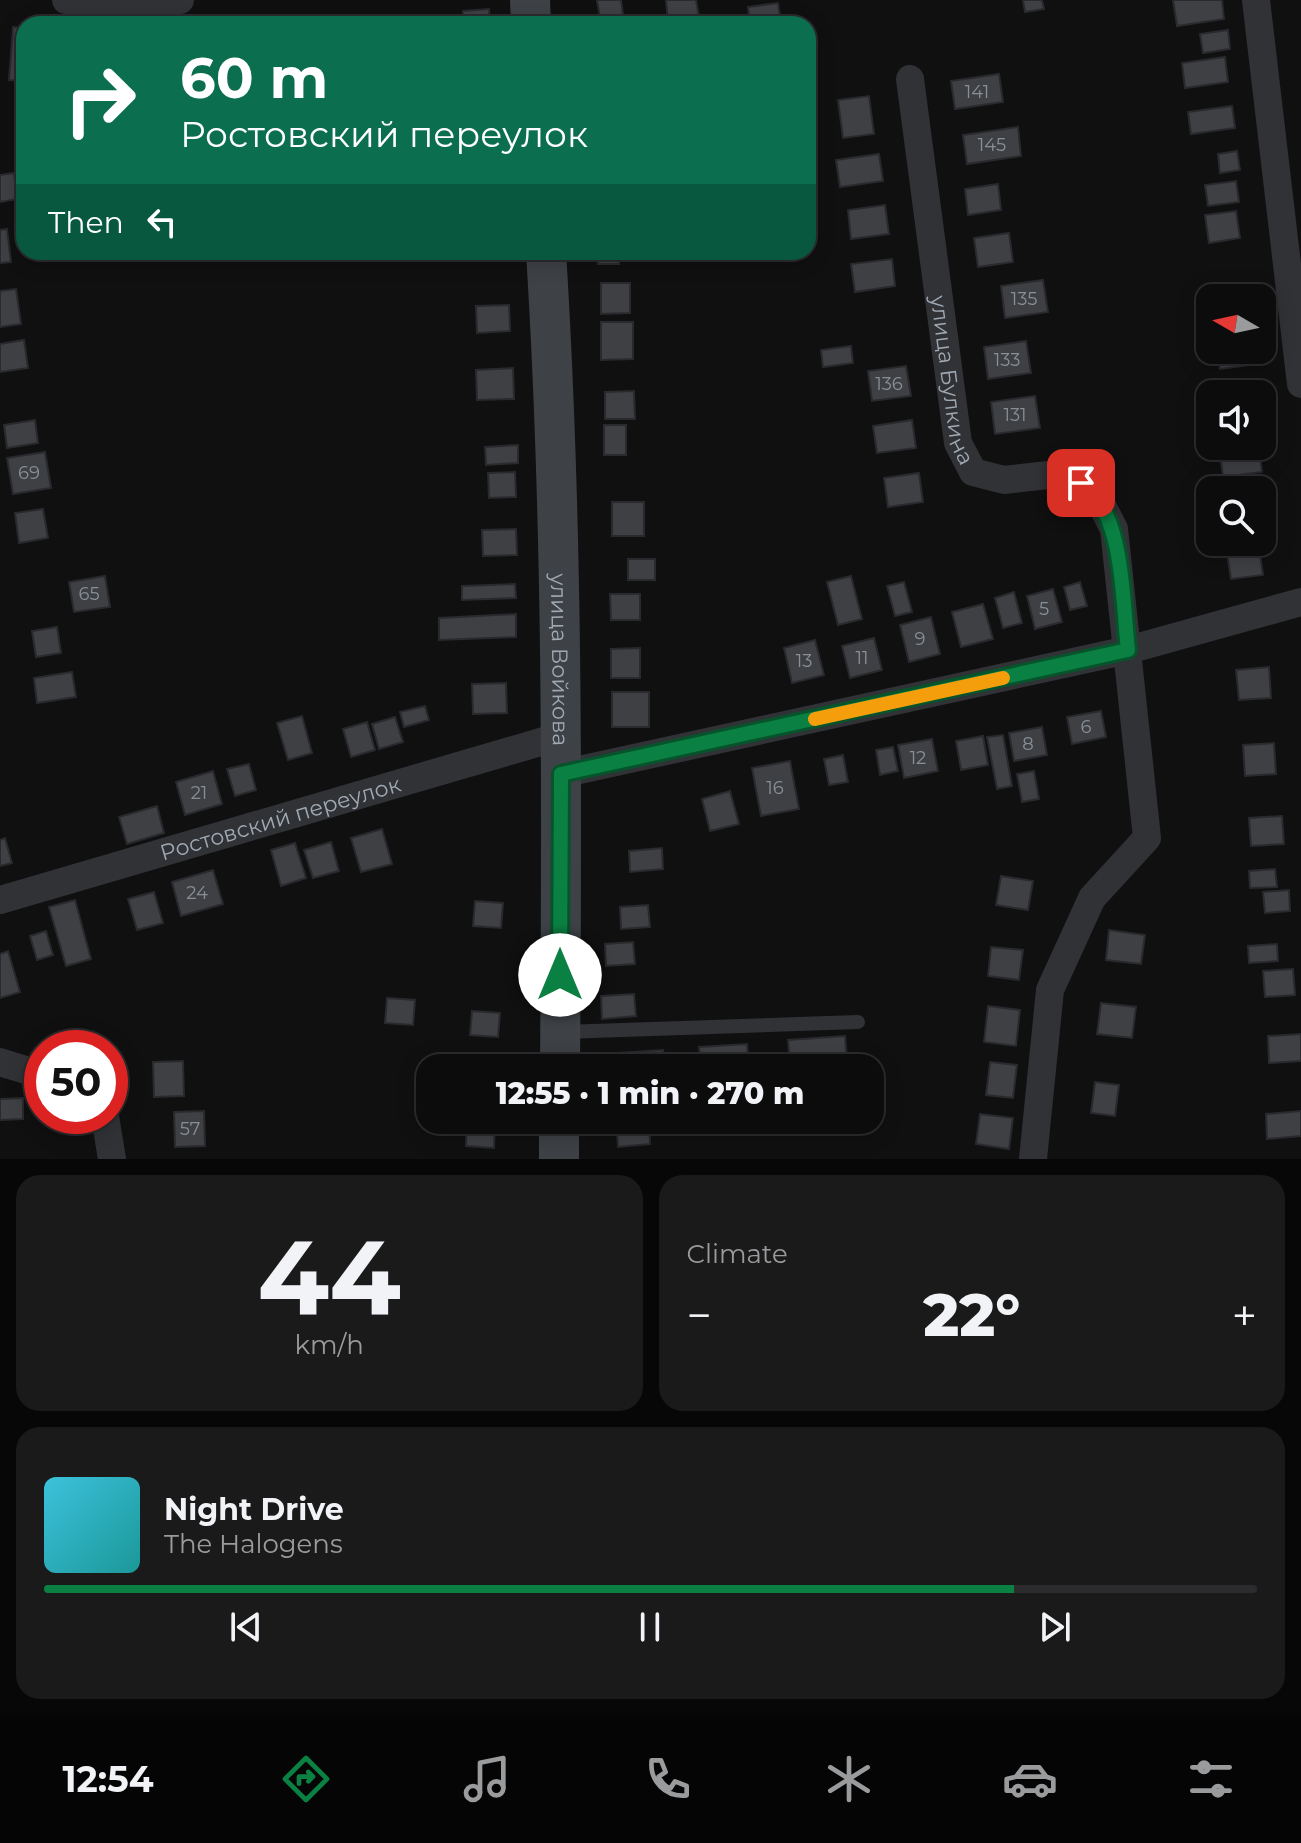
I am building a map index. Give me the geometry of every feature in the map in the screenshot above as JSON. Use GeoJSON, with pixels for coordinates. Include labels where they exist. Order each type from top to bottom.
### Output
{"type":"FeatureCollection","features":[{"type":"Feature","properties":{"kind":"main road","name":"улица Войкова"},"geometry":{"type":"LineString","coordinates":[[547,260],[553,358],[561,755],[560,1050]]}},
{"type":"Feature","properties":{"kind":"main road"},"geometry":{"type":"LineString","coordinates":[[559,1134],[559,1159]]}},
{"type":"Feature","properties":{"kind":"street"},"geometry":{"type":"LineString","coordinates":[[66,0],[128,6],[180,0]]}},
{"type":"Feature","properties":{"kind":"street"},"geometry":{"type":"LineString","coordinates":[[1256,0],[1301,384]]}},
{"type":"Feature","properties":{"kind":"street","name":"улица Булкина"},"geometry":{"type":"LineString","coordinates":[[910,79],[958,443],[973,472],[1004,480],[1066,473],[1095,492],[1114,529],[1128,650],[1147,838],[1092,898],[1050,990],[1033,1159]]}},
{"type":"Feature","properties":{"kind":"street","name":"Ростовский переулок"},"geometry":{"type":"LineString","coordinates":[[0,900],[561,755],[1128,650],[1301,602]]}},
{"type":"Feature","properties":{"kind":"street"},"geometry":{"type":"LineString","coordinates":[[0,1062],[24,1069]]}},
{"type":"Feature","properties":{"kind":"street"},"geometry":{"type":"LineString","coordinates":[[108,1134],[112,1159]]}},
{"type":"Feature","properties":{"kind":"lane"},"geometry":{"type":"LineString","coordinates":[[560,1050],[858,1022]]}},
{"type":"Feature","properties":{"kind":"building"},"geometry":{"type":"Polygon","coordinates":[[[597,0],[621,0],[623,15],[600,16],[597,0]]]}},
{"type":"Feature","properties":{"kind":"building"},"geometry":{"type":"Polygon","coordinates":[[[666,0],[696,0],[699,16],[668,16],[666,0]]]}},
{"type":"Feature","properties":{"kind":"building"},"geometry":{"type":"Polygon","coordinates":[[[1023,0],[1042,0],[1044,9],[1025,12],[1023,0]]]}},
{"type":"Feature","properties":{"kind":"building"},"geometry":{"type":"Polygon","coordinates":[[[1173,0],[1222,0],[1224,19],[1177,26],[1173,0]]]}},
{"type":"Feature","properties":{"kind":"building"},"geometry":{"type":"Polygon","coordinates":[[[778,3],[780,16],[749,16],[748,7],[778,3]]]}},
{"type":"Feature","properties":{"kind":"building"},"geometry":{"type":"Polygon","coordinates":[[[489,9],[490,16],[463,16],[463,11],[489,9]]]}},
{"type":"Feature","properties":{"kind":"building"},"geometry":{"type":"Polygon","coordinates":[[[13,27],[16,27],[16,80],[9,80],[13,27]]]}},
{"type":"Feature","properties":{"kind":"building"},"geometry":{"type":"Polygon","coordinates":[[[1228,30],[1230,49],[1203,53],[1200,34],[1228,30]]]}},
{"type":"Feature","properties":{"kind":"building"},"geometry":{"type":"Polygon","coordinates":[[[1225,57],[1228,82],[1185,88],[1182,63],[1225,57]]]}},
{"type":"Feature","properties":{"kind":"building"},"geometry":{"type":"Polygon","coordinates":[[[999,74],[1003,102],[955,109],[951,81],[999,74]]]}},
{"type":"Feature","properties":{"kind":"building"},"geometry":{"type":"Polygon","coordinates":[[[869,96],[874,134],[843,138],[838,100],[869,96]]]}},
{"type":"Feature","properties":{"kind":"building"},"geometry":{"type":"Polygon","coordinates":[[[1232,106],[1235,128],[1191,134],[1188,112],[1232,106]]]}},
{"type":"Feature","properties":{"kind":"building"},"geometry":{"type":"Polygon","coordinates":[[[1018,127],[1021,156],[967,164],[963,135],[1018,127]]]}},
{"type":"Feature","properties":{"kind":"building"},"geometry":{"type":"Polygon","coordinates":[[[1237,151],[1240,170],[1220,173],[1218,154],[1237,151]]]}},
{"type":"Feature","properties":{"kind":"building"},"geometry":{"type":"Polygon","coordinates":[[[879,154],[883,181],[840,187],[836,160],[879,154]]]}},
{"type":"Feature","properties":{"kind":"building"},"geometry":{"type":"Polygon","coordinates":[[[14,173],[16,199],[0,202],[0,175],[14,173]]]}},
{"type":"Feature","properties":{"kind":"building"},"geometry":{"type":"Polygon","coordinates":[[[1236,181],[1239,202],[1208,206],[1205,185],[1236,181]]]}},
{"type":"Feature","properties":{"kind":"building"},"geometry":{"type":"Polygon","coordinates":[[[998,184],[1001,210],[968,215],[965,189],[998,184]]]}},
{"type":"Feature","properties":{"kind":"building"},"geometry":{"type":"Polygon","coordinates":[[[885,205],[889,234],[851,239],[848,210],[885,205]]]}},
{"type":"Feature","properties":{"kind":"building"},"geometry":{"type":"Polygon","coordinates":[[[1236,211],[1240,238],[1209,243],[1205,215],[1236,211]]]}},
{"type":"Feature","properties":{"kind":"building"},"geometry":{"type":"Polygon","coordinates":[[[7,229],[11,262],[0,263],[0,230],[7,229]]]}},
{"type":"Feature","properties":{"kind":"building"},"geometry":{"type":"Polygon","coordinates":[[[1009,233],[1013,262],[978,267],[974,238],[1009,233]]]}},
{"type":"Feature","properties":{"kind":"building"},"geometry":{"type":"Polygon","coordinates":[[[892,259],[895,286],[855,292],[851,264],[892,259]]]}},
{"type":"Feature","properties":{"kind":"building"},"geometry":{"type":"Polygon","coordinates":[[[598,260],[619,260],[619,264],[598,264],[598,260]]]}},
{"type":"Feature","properties":{"kind":"building"},"geometry":{"type":"Polygon","coordinates":[[[1043,280],[1048,312],[1005,318],[1001,286],[1043,280]]]}},
{"type":"Feature","properties":{"kind":"building"},"geometry":{"type":"Polygon","coordinates":[[[601,283],[630,283],[630,313],[601,314],[601,283]]]}},
{"type":"Feature","properties":{"kind":"building"},"geometry":{"type":"Polygon","coordinates":[[[16,289],[21,324],[0,327],[0,291],[16,289]]]}},
{"type":"Feature","properties":{"kind":"building"},"geometry":{"type":"Polygon","coordinates":[[[509,305],[510,331],[477,333],[476,306],[509,305]]]}},
{"type":"Feature","properties":{"kind":"building"},"geometry":{"type":"Polygon","coordinates":[[[601,322],[633,322],[633,359],[601,360],[601,322]]]}},
{"type":"Feature","properties":{"kind":"building"},"geometry":{"type":"Polygon","coordinates":[[[24,340],[28,368],[0,372],[0,344],[24,340]]]}},
{"type":"Feature","properties":{"kind":"building"},"geometry":{"type":"Polygon","coordinates":[[[1026,341],[1031,373],[988,379],[984,347],[1026,341]]]}},
{"type":"Feature","properties":{"kind":"building"},"geometry":{"type":"Polygon","coordinates":[[[851,346],[853,363],[823,367],[821,350],[851,346]]]}},
{"type":"Feature","properties":{"kind":"building"},"geometry":{"type":"Polygon","coordinates":[[[1219,364],[1250,364],[1250,365],[1220,369],[1219,364]]]}},
{"type":"Feature","properties":{"kind":"building"},"geometry":{"type":"Polygon","coordinates":[[[906,366],[911,396],[872,401],[868,371],[906,366]]]}},
{"type":"Feature","properties":{"kind":"building"},"geometry":{"type":"Polygon","coordinates":[[[513,368],[514,399],[477,400],[476,370],[513,368]]]}},
{"type":"Feature","properties":{"kind":"building"},"geometry":{"type":"Polygon","coordinates":[[[634,391],[635,419],[605,419],[605,392],[634,391]]]}},
{"type":"Feature","properties":{"kind":"building"},"geometry":{"type":"Polygon","coordinates":[[[1035,396],[1040,428],[995,434],[991,402],[1035,396]]]}},
{"type":"Feature","properties":{"kind":"building"},"geometry":{"type":"Polygon","coordinates":[[[35,420],[38,443],[7,448],[4,425],[35,420]]]}},
{"type":"Feature","properties":{"kind":"building"},"geometry":{"type":"Polygon","coordinates":[[[912,420],[916,448],[877,453],[873,426],[912,420]]]}},
{"type":"Feature","properties":{"kind":"building"},"geometry":{"type":"Polygon","coordinates":[[[604,425],[626,425],[626,455],[604,455],[604,425]]]}},
{"type":"Feature","properties":{"kind":"building"},"geometry":{"type":"Polygon","coordinates":[[[518,445],[518,463],[486,465],[485,447],[518,445]]]}},
{"type":"Feature","properties":{"kind":"building"},"geometry":{"type":"Polygon","coordinates":[[[45,452],[51,488],[13,494],[7,458],[45,452]]]}},
{"type":"Feature","properties":{"kind":"building"},"geometry":{"type":"Polygon","coordinates":[[[1221,460],[1261,460],[1262,472],[1223,476],[1221,460]]]}},
{"type":"Feature","properties":{"kind":"building"},"geometry":{"type":"Polygon","coordinates":[[[515,472],[516,497],[489,498],[488,473],[515,472]]]}},
{"type":"Feature","properties":{"kind":"building"},"geometry":{"type":"Polygon","coordinates":[[[919,473],[923,502],[888,507],[884,478],[919,473]]]}},
{"type":"Feature","properties":{"kind":"building"},"geometry":{"type":"Polygon","coordinates":[[[612,502],[644,502],[644,536],[612,536],[612,502]]]}},
{"type":"Feature","properties":{"kind":"building"},"geometry":{"type":"Polygon","coordinates":[[[43,509],[48,538],[19,543],[15,513],[43,509]]]}},
{"type":"Feature","properties":{"kind":"building"},"geometry":{"type":"Polygon","coordinates":[[[516,529],[517,555],[483,556],[482,530],[516,529]]]}},
{"type":"Feature","properties":{"kind":"building"},"geometry":{"type":"Polygon","coordinates":[[[1227,556],[1260,556],[1263,575],[1231,579],[1227,556]]]}},
{"type":"Feature","properties":{"kind":"building"},"geometry":{"type":"Polygon","coordinates":[[[628,559],[655,559],[655,580],[628,580],[628,559]]]}},
{"type":"Feature","properties":{"kind":"building"},"geometry":{"type":"Polygon","coordinates":[[[105,576],[110,607],[74,612],[69,582],[105,576]]]}},
{"type":"Feature","properties":{"kind":"building"},"geometry":{"type":"Polygon","coordinates":[[[851,576],[862,619],[838,625],[827,582],[851,576]]]}},
{"type":"Feature","properties":{"kind":"building"},"geometry":{"type":"Polygon","coordinates":[[[904,582],[912,612],[895,616],[887,586],[904,582]]]}},
{"type":"Feature","properties":{"kind":"building"},"geometry":{"type":"Polygon","coordinates":[[[1080,582],[1087,606],[1070,610],[1064,587],[1080,582]]]}},
{"type":"Feature","properties":{"kind":"building"},"geometry":{"type":"Polygon","coordinates":[[[515,584],[516,598],[462,600],[462,586],[515,584]]]}},
{"type":"Feature","properties":{"kind":"building"},"geometry":{"type":"Polygon","coordinates":[[[1053,589],[1062,622],[1035,629],[1027,596],[1053,589]]]}},
{"type":"Feature","properties":{"kind":"building"},"geometry":{"type":"Polygon","coordinates":[[[1014,592],[1022,623],[1003,628],[995,598],[1014,592]]]}},
{"type":"Feature","properties":{"kind":"building"},"geometry":{"type":"Polygon","coordinates":[[[610,594],[640,594],[640,620],[611,620],[610,594]]]}},
{"type":"Feature","properties":{"kind":"building"},"geometry":{"type":"Polygon","coordinates":[[[983,604],[993,639],[961,647],[952,612],[983,604]]]}},
{"type":"Feature","properties":{"kind":"building"},"geometry":{"type":"Polygon","coordinates":[[[516,614],[516,637],[439,640],[439,618],[516,614]]]}},
{"type":"Feature","properties":{"kind":"building"},"geometry":{"type":"Polygon","coordinates":[[[931,617],[940,654],[909,662],[900,625],[931,617]]]}},
{"type":"Feature","properties":{"kind":"building"},"geometry":{"type":"Polygon","coordinates":[[[57,627],[61,653],[36,657],[32,631],[57,627]]]}},
{"type":"Feature","properties":{"kind":"building"},"geometry":{"type":"Polygon","coordinates":[[[874,638],[882,670],[850,678],[842,646],[874,638]]]}},
{"type":"Feature","properties":{"kind":"building"},"geometry":{"type":"Polygon","coordinates":[[[815,640],[824,675],[792,683],[784,648],[815,640]]]}},
{"type":"Feature","properties":{"kind":"building"},"geometry":{"type":"Polygon","coordinates":[[[640,648],[640,678],[611,678],[611,649],[640,648]]]}},
{"type":"Feature","properties":{"kind":"building"},"geometry":{"type":"Polygon","coordinates":[[[1269,667],[1271,698],[1239,700],[1236,670],[1269,667]]]}},
{"type":"Feature","properties":{"kind":"building"},"geometry":{"type":"Polygon","coordinates":[[[72,672],[76,697],[37,703],[34,678],[72,672]]]}},
{"type":"Feature","properties":{"kind":"building"},"geometry":{"type":"Polygon","coordinates":[[[506,683],[507,713],[473,714],[472,684],[506,683]]]}},
{"type":"Feature","properties":{"kind":"building"},"geometry":{"type":"Polygon","coordinates":[[[612,692],[649,692],[649,727],[612,727],[612,692]]]}},
{"type":"Feature","properties":{"kind":"building"},"geometry":{"type":"Polygon","coordinates":[[[425,706],[429,720],[404,727],[400,712],[425,706]]]}},
{"type":"Feature","properties":{"kind":"building"},"geometry":{"type":"Polygon","coordinates":[[[1101,711],[1106,737],[1072,744],[1067,717],[1101,711]]]}},
{"type":"Feature","properties":{"kind":"building"},"geometry":{"type":"Polygon","coordinates":[[[302,716],[312,753],[288,760],[277,723],[302,716]]]}},
{"type":"Feature","properties":{"kind":"building"},"geometry":{"type":"Polygon","coordinates":[[[395,717],[403,742],[379,749],[372,724],[395,717]]]}},
{"type":"Feature","properties":{"kind":"building"},"geometry":{"type":"Polygon","coordinates":[[[367,722],[375,750],[351,757],[343,729],[367,722]]]}},
{"type":"Feature","properties":{"kind":"building"},"geometry":{"type":"Polygon","coordinates":[[[1042,727],[1047,755],[1014,761],[1009,733],[1042,727]]]}},
{"type":"Feature","properties":{"kind":"building"},"geometry":{"type":"Polygon","coordinates":[[[1003,735],[1012,786],[997,789],[987,737],[1003,735]]]}},
{"type":"Feature","properties":{"kind":"building"},"geometry":{"type":"Polygon","coordinates":[[[983,736],[988,765],[961,770],[956,741],[983,736]]]}},
{"type":"Feature","properties":{"kind":"building"},"geometry":{"type":"Polygon","coordinates":[[[932,739],[938,771],[904,778],[898,745],[932,739]]]}},
{"type":"Feature","properties":{"kind":"building"},"geometry":{"type":"Polygon","coordinates":[[[1274,743],[1276,774],[1245,776],[1243,745],[1274,743]]]}},
{"type":"Feature","properties":{"kind":"building"},"geometry":{"type":"Polygon","coordinates":[[[893,747],[898,771],[880,775],[876,750],[893,747]]]}},
{"type":"Feature","properties":{"kind":"building"},"geometry":{"type":"Polygon","coordinates":[[[843,755],[848,782],[829,785],[824,759],[843,755]]]}},
{"type":"Feature","properties":{"kind":"building"},"geometry":{"type":"Polygon","coordinates":[[[790,761],[799,809],[761,816],[752,768],[790,761]]]}},
{"type":"Feature","properties":{"kind":"building"},"geometry":{"type":"Polygon","coordinates":[[[249,764],[256,790],[235,796],[227,769],[249,764]]]}},
{"type":"Feature","properties":{"kind":"building"},"geometry":{"type":"Polygon","coordinates":[[[213,771],[222,804],[185,815],[176,782],[213,771]]]}},
{"type":"Feature","properties":{"kind":"building"},"geometry":{"type":"Polygon","coordinates":[[[1034,771],[1039,799],[1022,802],[1017,774],[1034,771]]]}},
{"type":"Feature","properties":{"kind":"building"},"geometry":{"type":"Polygon","coordinates":[[[730,791],[739,824],[710,831],[702,799],[730,791]]]}},
{"type":"Feature","properties":{"kind":"building"},"geometry":{"type":"Polygon","coordinates":[[[157,806],[164,833],[127,844],[119,817],[157,806]]]}},
{"type":"Feature","properties":{"kind":"building"},"geometry":{"type":"Polygon","coordinates":[[[1282,816],[1284,844],[1251,846],[1249,818],[1282,816]]]}},
{"type":"Feature","properties":{"kind":"building"},"geometry":{"type":"Polygon","coordinates":[[[382,829],[392,864],[361,872],[351,838],[382,829]]]}},
{"type":"Feature","properties":{"kind":"building"},"geometry":{"type":"Polygon","coordinates":[[[5,838],[12,863],[0,866],[0,840],[5,838]]]}},
{"type":"Feature","properties":{"kind":"building"},"geometry":{"type":"Polygon","coordinates":[[[331,842],[339,871],[313,878],[304,850],[331,842]]]}},
{"type":"Feature","properties":{"kind":"building"},"geometry":{"type":"Polygon","coordinates":[[[295,843],[306,878],[281,886],[271,850],[295,843]]]}},
{"type":"Feature","properties":{"kind":"building"},"geometry":{"type":"Polygon","coordinates":[[[662,848],[663,869],[630,872],[629,851],[662,848]]]}},
{"type":"Feature","properties":{"kind":"building"},"geometry":{"type":"Polygon","coordinates":[[[1275,869],[1277,887],[1250,888],[1249,871],[1275,869]]]}},
{"type":"Feature","properties":{"kind":"building"},"geometry":{"type":"Polygon","coordinates":[[[213,870],[223,904],[181,916],[172,882],[213,870]]]}},
{"type":"Feature","properties":{"kind":"building"},"geometry":{"type":"Polygon","coordinates":[[[1001,876],[1033,881],[1028,910],[996,905],[1001,876]]]}},
{"type":"Feature","properties":{"kind":"building"},"geometry":{"type":"Polygon","coordinates":[[[1289,890],[1290,911],[1265,913],[1263,892],[1289,890]]]}},
{"type":"Feature","properties":{"kind":"building"},"geometry":{"type":"Polygon","coordinates":[[[154,892],[163,923],[137,930],[128,899],[154,892]]]}},
{"type":"Feature","properties":{"kind":"building"},"geometry":{"type":"Polygon","coordinates":[[[75,900],[91,959],[66,966],[49,907],[75,900]]]}},
{"type":"Feature","properties":{"kind":"building"},"geometry":{"type":"Polygon","coordinates":[[[475,901],[503,903],[501,928],[473,926],[475,901]]]}},
{"type":"Feature","properties":{"kind":"building"},"geometry":{"type":"Polygon","coordinates":[[[648,905],[650,927],[621,929],[620,907],[648,905]]]}},
{"type":"Feature","properties":{"kind":"building"},"geometry":{"type":"Polygon","coordinates":[[[1109,930],[1145,935],[1141,964],[1106,960],[1109,930]]]}},
{"type":"Feature","properties":{"kind":"building"},"geometry":{"type":"Polygon","coordinates":[[[46,931],[53,955],[37,960],[30,936],[46,931]]]}},
{"type":"Feature","properties":{"kind":"building"},"geometry":{"type":"Polygon","coordinates":[[[633,942],[635,964],[606,966],[605,944],[633,942]]]}},
{"type":"Feature","properties":{"kind":"building"},"geometry":{"type":"Polygon","coordinates":[[[1277,944],[1278,961],[1249,963],[1248,946],[1277,944]]]}},
{"type":"Feature","properties":{"kind":"building"},"geometry":{"type":"Polygon","coordinates":[[[991,947],[1023,950],[1019,980],[988,976],[991,947]]]}},
{"type":"Feature","properties":{"kind":"building"},"geometry":{"type":"Polygon","coordinates":[[[8,951],[20,992],[0,998],[0,954],[8,951]]]}},
{"type":"Feature","properties":{"kind":"building"},"geometry":{"type":"Polygon","coordinates":[[[1293,969],[1295,995],[1265,997],[1263,971],[1293,969]]]}},
{"type":"Feature","properties":{"kind":"building"},"geometry":{"type":"Polygon","coordinates":[[[634,994],[636,1016],[602,1019],[601,996],[634,994]]]}},
{"type":"Feature","properties":{"kind":"building"},"geometry":{"type":"Polygon","coordinates":[[[387,998],[415,1000],[413,1025],[385,1023],[387,998]]]}},
{"type":"Feature","properties":{"kind":"building"},"geometry":{"type":"Polygon","coordinates":[[[1101,1003],[1136,1007],[1132,1038],[1097,1034],[1101,1003]]]}},
{"type":"Feature","properties":{"kind":"building"},"geometry":{"type":"Polygon","coordinates":[[[988,1006],[1020,1010],[1016,1046],[984,1042],[988,1006]]]}},
{"type":"Feature","properties":{"kind":"building"},"geometry":{"type":"Polygon","coordinates":[[[472,1011],[500,1013],[498,1037],[470,1035],[472,1011]]]}},
{"type":"Feature","properties":{"kind":"building"},"geometry":{"type":"Polygon","coordinates":[[[1301,1034],[1301,1061],[1269,1063],[1268,1036],[1301,1034]]]}},
{"type":"Feature","properties":{"kind":"building"},"geometry":{"type":"Polygon","coordinates":[[[845,1036],[846,1054],[789,1054],[788,1040],[845,1036]]]}},
{"type":"Feature","properties":{"kind":"building"},"geometry":{"type":"Polygon","coordinates":[[[747,1044],[748,1054],[700,1054],[699,1047],[747,1044]]]}},
{"type":"Feature","properties":{"kind":"building"},"geometry":{"type":"Polygon","coordinates":[[[663,1050],[663,1054],[619,1054],[663,1050]]]}},
{"type":"Feature","properties":{"kind":"building"},"geometry":{"type":"Polygon","coordinates":[[[183,1061],[184,1096],[154,1097],[153,1062],[183,1061]]]}},
{"type":"Feature","properties":{"kind":"building"},"geometry":{"type":"Polygon","coordinates":[[[990,1062],[1017,1065],[1013,1098],[986,1095],[990,1062]]]}},
{"type":"Feature","properties":{"kind":"building"},"geometry":{"type":"Polygon","coordinates":[[[1095,1082],[1119,1085],[1115,1116],[1091,1113],[1095,1082]]]}},
{"type":"Feature","properties":{"kind":"building"},"geometry":{"type":"Polygon","coordinates":[[[23,1098],[23,1119],[0,1120],[0,1099],[23,1098]]]}},
{"type":"Feature","properties":{"kind":"building"},"geometry":{"type":"Polygon","coordinates":[[[204,1111],[205,1146],[175,1147],[174,1112],[204,1111]]]}},
{"type":"Feature","properties":{"kind":"building"},"geometry":{"type":"Polygon","coordinates":[[[1301,1111],[1301,1136],[1267,1139],[1266,1114],[1301,1111]]]}},
{"type":"Feature","properties":{"kind":"building"},"geometry":{"type":"Polygon","coordinates":[[[980,1114],[1013,1118],[1009,1149],[976,1144],[980,1114]]]}},
{"type":"Feature","properties":{"kind":"building"},"geometry":{"type":"Polygon","coordinates":[[[466,1134],[495,1134],[494,1148],[466,1146],[466,1134]]]}},
{"type":"Feature","properties":{"kind":"building"},"geometry":{"type":"Polygon","coordinates":[[[617,1134],[650,1134],[650,1144],[618,1147],[617,1134]]]}},
{"type":"Feature","properties":{"kind":"slow traffic"},"geometry":{"type":"LineString","coordinates":[[815,719],[1003,678]]}},
{"type":"Feature","properties":{"kind":"route"},"geometry":{"type":"LineString","coordinates":[[560,975],[561,774],[1128,650],[1114,529],[1095,492],[1081,483]]}}]}
